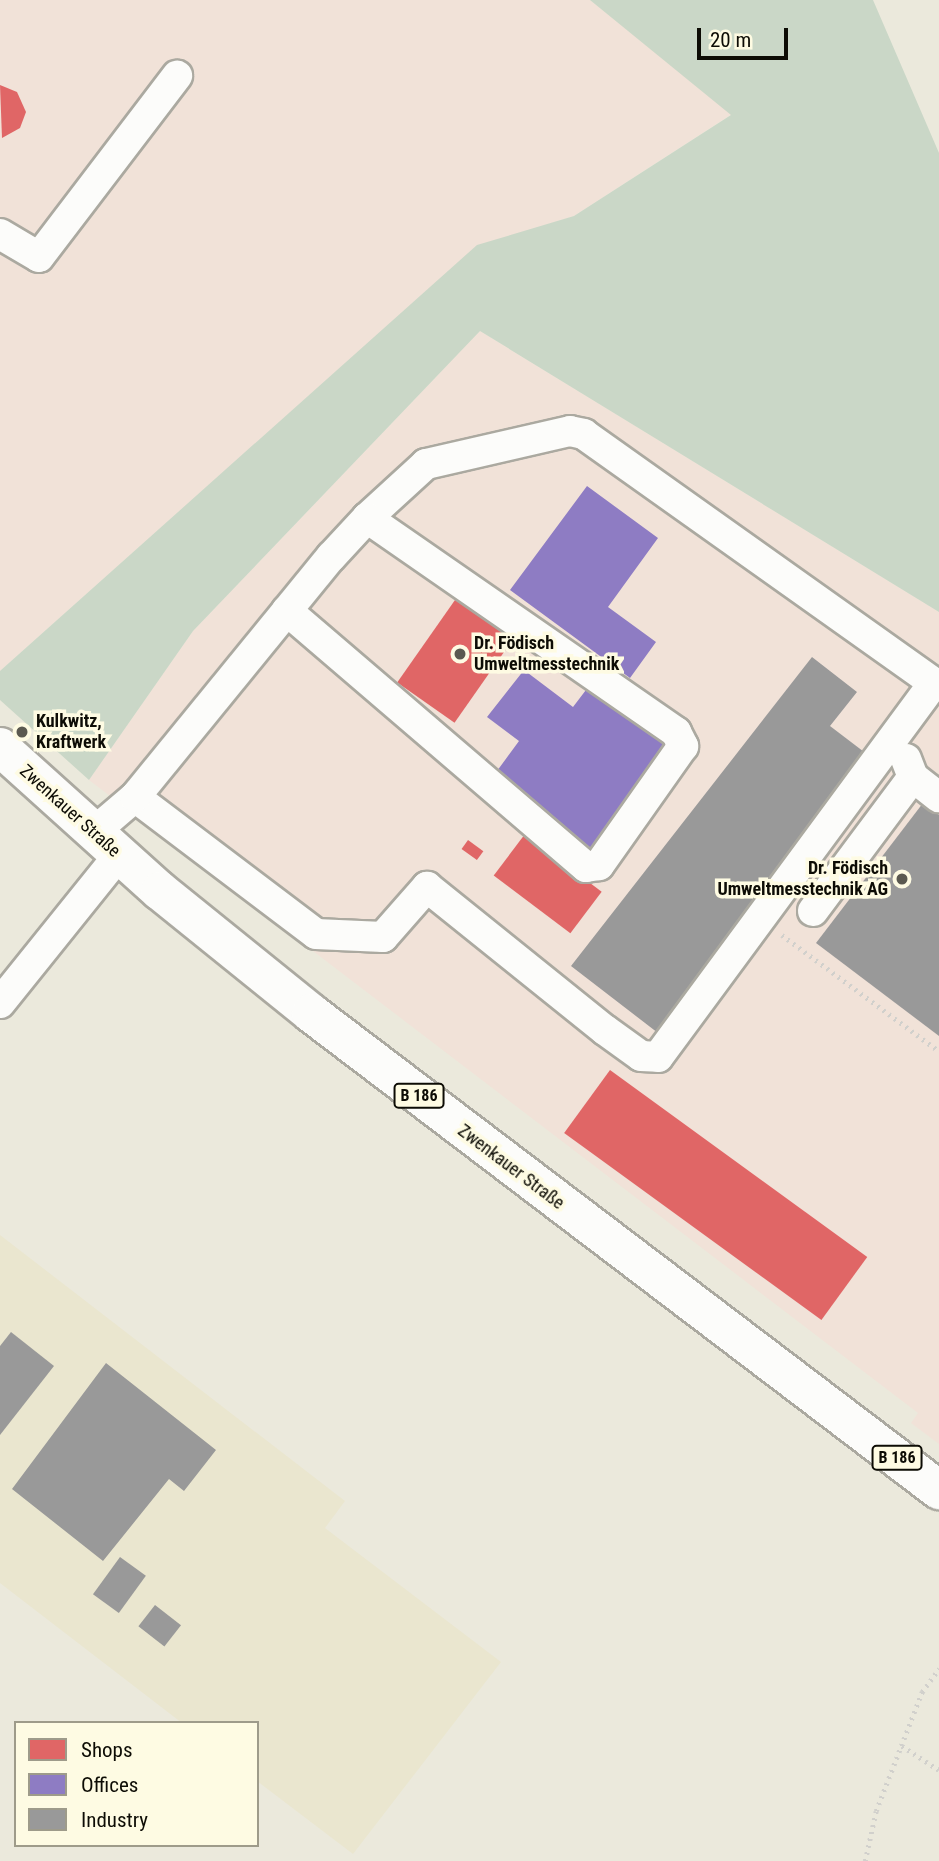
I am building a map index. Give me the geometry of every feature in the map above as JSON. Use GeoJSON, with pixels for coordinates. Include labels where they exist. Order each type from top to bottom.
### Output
{"type":"FeatureCollection","features":[{"type":"Feature","properties":{"kind":"main road","name":"Zwenkauer Straße"},"geometry":{"type":"LineString","coordinates":[[0,747],[106,844],[311,1013],[939,1490]]}},
{"type":"Feature","properties":{"kind":"lane"},"geometry":{"type":"LineString","coordinates":[[0,234],[39,257],[177,76]]}},
{"type":"Feature","properties":{"kind":"lane"},"geometry":{"type":"LineString","coordinates":[[0,1003],[135,797],[287,611],[368,518],[426,464],[584,434],[934,682],[658,1057],[641,1056],[427,887],[383,937],[316,934],[135,797]]}},
{"type":"Feature","properties":{"kind":"lane"},"geometry":{"type":"LineString","coordinates":[[287,611],[338,660],[427,725],[505,802],[586,867],[599,865],[683,746],[676,732],[368,518]]}},
{"type":"Feature","properties":{"kind":"lane"},"geometry":{"type":"LineString","coordinates":[[896,734],[913,777],[939,797]]}},
{"type":"Feature","properties":{"kind":"lane"},"geometry":{"type":"LineString","coordinates":[[813,911],[913,777]]}},
{"type":"Feature","properties":{"kind":"path"},"geometry":{"type":"LineString","coordinates":[[760,919],[939,1051]]}},
{"type":"Feature","properties":{"kind":"path"},"geometry":{"type":"LineString","coordinates":[[865,1861],[922,1692],[939,1670]]}},
{"type":"Feature","properties":{"kind":"path"},"geometry":{"type":"LineString","coordinates":[[902,1746],[939,1770]]}},
{"type":"Feature","properties":{"kind":"shaded area"},"geometry":{"type":"Polygon","coordinates":[[[0,0],[590,0],[732,114],[574,216],[477,246],[0,671],[0,0]]]}},
{"type":"Feature","properties":{"kind":"shaded area"},"geometry":{"type":"Polygon","coordinates":[[[480,331],[939,612],[939,1444],[911,1423],[918,1413],[89,780],[193,631],[480,331]]]}},
{"type":"Feature","properties":{"kind":"shaded area"},"geometry":{"type":"Polygon","coordinates":[[[0,1235],[345,1501],[325,1528],[501,1662],[353,1854],[259,1783],[259,1721],[179,1721],[0,1583],[0,1235]]]}},
{"type":"Feature","properties":{"kind":"green space"},"geometry":{"type":"Polygon","coordinates":[[[590,0],[873,0],[939,153],[939,612],[480,331],[193,631],[89,780],[0,700],[0,671],[477,245],[574,216],[731,115],[590,0]]]}},
{"type":"Feature","properties":{"kind":"building: Shops"},"geometry":{"type":"Polygon","coordinates":[[[0,85],[17,92],[26,112],[20,128],[2,138],[0,85]]]}},
{"type":"Feature","properties":{"kind":"building: Shops","name":"Dr. Födisch Umweltmesstechnik"},"geometry":{"type":"Polygon","coordinates":[[[462,590],[519,630],[455,723],[397,683],[462,590]]]}},
{"type":"Feature","properties":{"kind":"building: Shops"},"geometry":{"type":"Polygon","coordinates":[[[525,834],[602,892],[570,933],[494,876],[525,834]]]}},
{"type":"Feature","properties":{"kind":"building: Shops"},"geometry":{"type":"Polygon","coordinates":[[[468,840],[483,851],[477,860],[462,849],[468,840]]]}},
{"type":"Feature","properties":{"kind":"building: Shops"},"geometry":{"type":"Polygon","coordinates":[[[610,1070],[867,1257],[821,1320],[564,1133],[610,1070]]]}},
{"type":"Feature","properties":{"kind":"building: Offices"},"geometry":{"type":"Polygon","coordinates":[[[587,486],[658,538],[608,607],[656,642],[630,678],[510,590],[587,486]]]}},
{"type":"Feature","properties":{"kind":"building: Offices"},"geometry":{"type":"Polygon","coordinates":[[[524,670],[573,707],[589,686],[672,749],[587,858],[505,794],[513,783],[497,771],[519,741],[487,717],[524,670]]]}},
{"type":"Feature","properties":{"kind":"building: Industry"},"geometry":{"type":"Polygon","coordinates":[[[812,657],[857,692],[830,726],[872,758],[658,1033],[571,966],[812,657]]]}},
{"type":"Feature","properties":{"kind":"building: Industry","name":"Dr. Födisch Umweltmesstechnik AG"},"geometry":{"type":"Polygon","coordinates":[[[923,803],[939,815],[939,1036],[816,943],[923,803]]]}},
{"type":"Feature","properties":{"kind":"building: Industry"},"geometry":{"type":"Polygon","coordinates":[[[11,1332],[54,1366],[0,1435],[0,1346],[11,1332]]]}},
{"type":"Feature","properties":{"kind":"building: Industry"},"geometry":{"type":"Polygon","coordinates":[[[106,1363],[216,1450],[184,1491],[169,1479],[103,1561],[12,1489],[106,1363]]]}},
{"type":"Feature","properties":{"kind":"building: Industry"},"geometry":{"type":"Polygon","coordinates":[[[120,1557],[146,1576],[119,1613],[93,1594],[120,1557]]]}},
{"type":"Feature","properties":{"kind":"building: Industry"},"geometry":{"type":"Polygon","coordinates":[[[155,1605],[181,1625],[164,1647],[138,1626],[155,1605]]]}},
{"type":"Feature","properties":{"kind":"place","name":"Dr. Födisch Umweltmesstechnik"},"geometry":{"type":"Point","coordinates":[460,654]}},
{"type":"Feature","properties":{"kind":"place","name":"Kulkwitz, Kraftwerk"},"geometry":{"type":"Point","coordinates":[22,732]}},
{"type":"Feature","properties":{"kind":"place","name":"Dr. Födisch Umweltmesstechnik AG"},"geometry":{"type":"Point","coordinates":[902,879]}}]}
